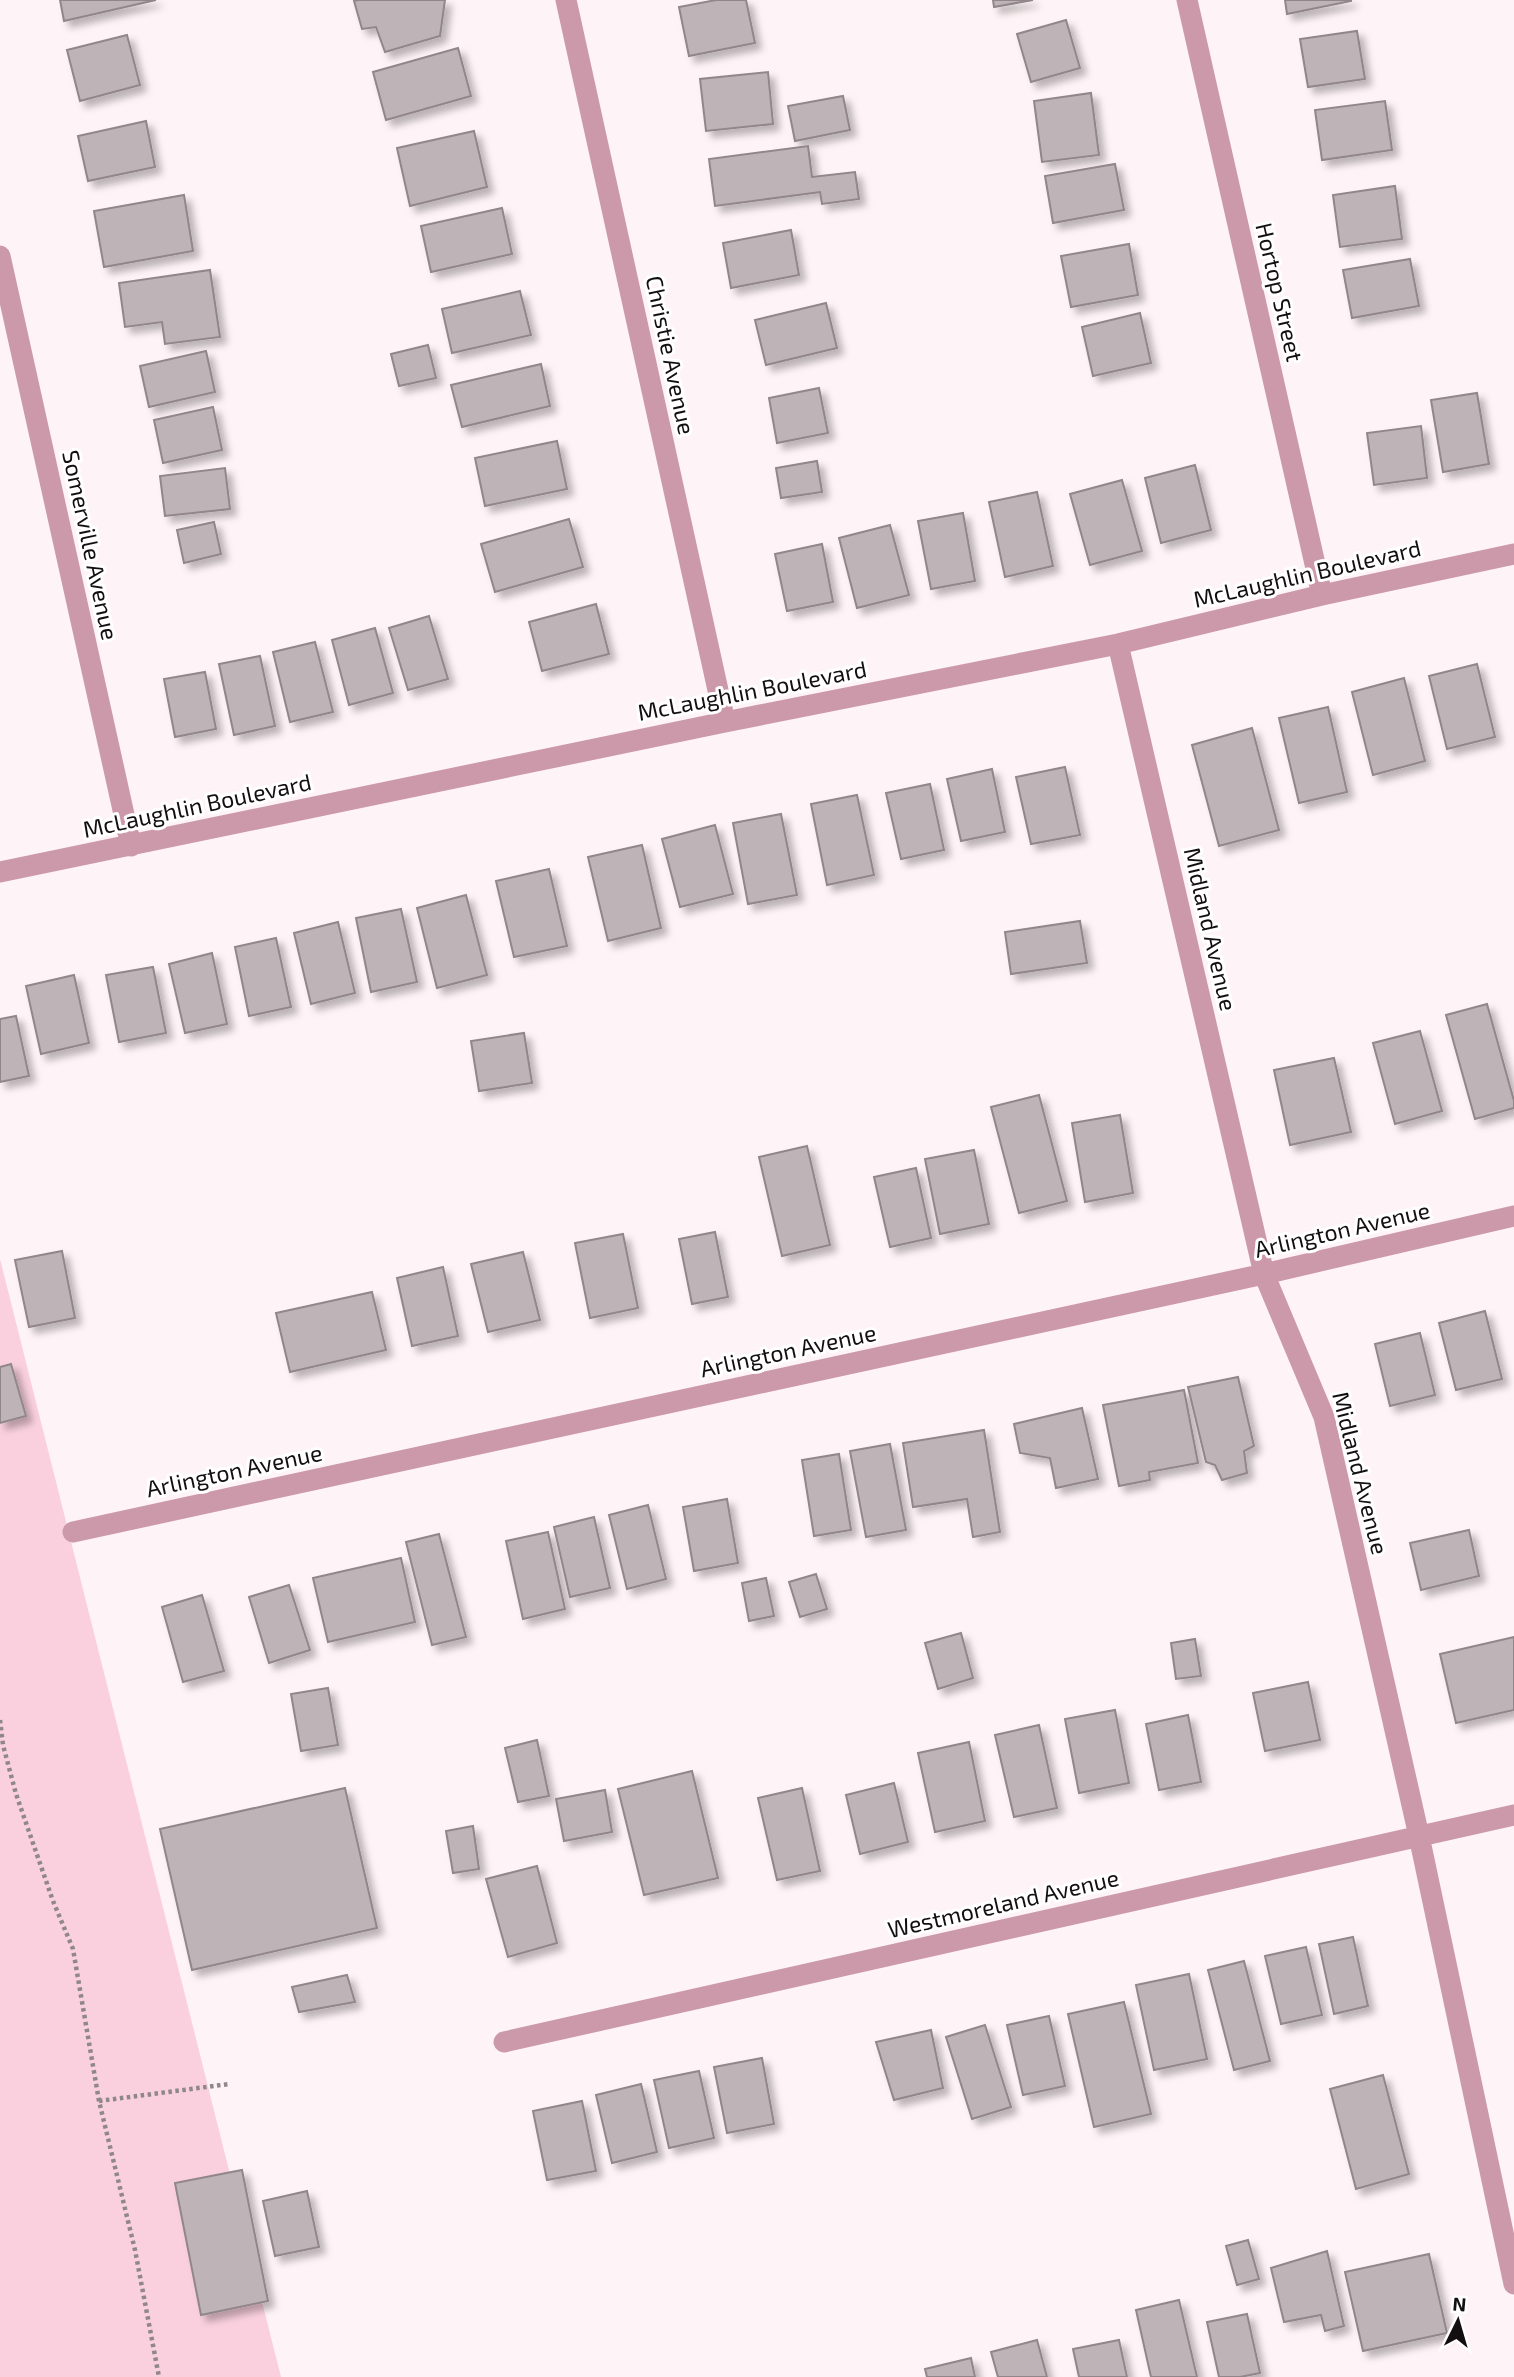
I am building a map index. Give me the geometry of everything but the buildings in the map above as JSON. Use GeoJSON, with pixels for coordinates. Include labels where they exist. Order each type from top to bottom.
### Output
{"type":"FeatureCollection","features":[{"type":"Feature","properties":{"kind":"street","name":"Christie Avenue"},"geometry":{"type":"LineString","coordinates":[[566,0],[724,722]]}},
{"type":"Feature","properties":{"kind":"street","name":"Hortop Street"},"geometry":{"type":"LineString","coordinates":[[1187,0],[1322,595]]}},
{"type":"Feature","properties":{"kind":"street","name":"Somerville Avenue"},"geometry":{"type":"LineString","coordinates":[[0,256],[131,846]]}},
{"type":"Feature","properties":{"kind":"street","name":"McLaughlin Boulevard"},"geometry":{"type":"LineString","coordinates":[[0,872],[724,722],[1118,644],[1322,595],[1514,554]]}},
{"type":"Feature","properties":{"kind":"street","name":"Midland Avenue"},"geometry":{"type":"LineString","coordinates":[[1118,644],[1264,1274],[1324,1417],[1419,1836],[1514,2284]]}},
{"type":"Feature","properties":{"kind":"street","name":"Arlington Avenue"},"geometry":{"type":"LineString","coordinates":[[73,1532],[1264,1274],[1514,1216]]}},
{"type":"Feature","properties":{"kind":"street","name":"Westmoreland Avenue"},"geometry":{"type":"LineString","coordinates":[[504,2042],[1514,1815]]}},
{"type":"Feature","properties":{"kind":"path"},"geometry":{"type":"LineString","coordinates":[[0,1720],[3,1745],[16,1794],[53,1901],[73,1949],[99,2101],[135,2249],[159,2377]]}},
{"type":"Feature","properties":{"kind":"path"},"geometry":{"type":"LineString","coordinates":[[99,2101],[229,2084]]}},
{"type":"Feature","properties":{"kind":"shaded area"},"geometry":{"type":"Polygon","coordinates":[[[0,1259],[281,2377],[0,2377],[0,1259]]]}}]}
